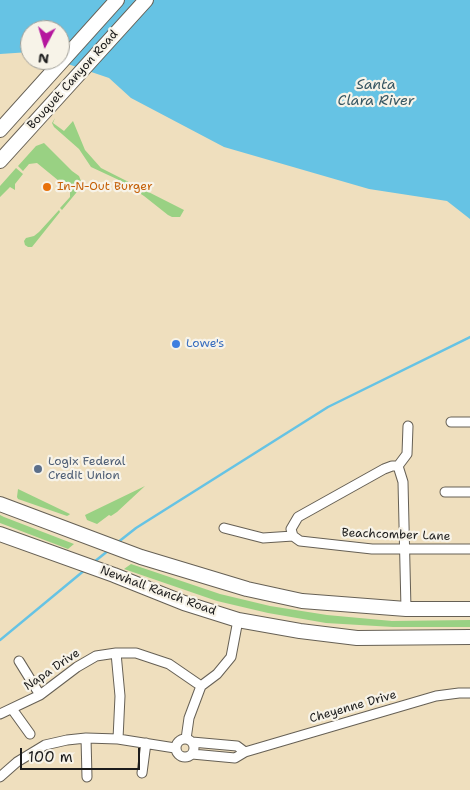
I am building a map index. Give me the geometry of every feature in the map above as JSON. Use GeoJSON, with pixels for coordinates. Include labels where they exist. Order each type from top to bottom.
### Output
{"type":"FeatureCollection","features":[{"type":"Feature","properties":{"kind":"main road","name":"Bouquet Canyon Road"},"geometry":{"type":"LineString","coordinates":[[0,130],[117,0]]}},
{"type":"Feature","properties":{"kind":"main road","name":"Bouquet Canyon Road"},"geometry":{"type":"LineString","coordinates":[[0,161],[146,0]]}},
{"type":"Feature","properties":{"kind":"main road"},"geometry":{"type":"LineString","coordinates":[[17,110],[34,123]]}},
{"type":"Feature","properties":{"kind":"main road"},"geometry":{"type":"LineString","coordinates":[[0,504],[141,557],[247,589],[302,601],[406,609],[470,609]]}},
{"type":"Feature","properties":{"kind":"main road","name":"Newhall Ranch Road"},"geometry":{"type":"LineString","coordinates":[[0,534],[114,575],[184,603],[238,620],[300,631],[357,638],[470,637]]}},
{"type":"Feature","properties":{"kind":"street"},"geometry":{"type":"LineString","coordinates":[[451,422],[470,422]]}},
{"type":"Feature","properties":{"kind":"street"},"geometry":{"type":"LineString","coordinates":[[398,466],[407,454],[408,426]]}},
{"type":"Feature","properties":{"kind":"street"},"geometry":{"type":"LineString","coordinates":[[224,528],[263,538],[293,536],[291,529],[298,517],[384,469],[398,466]]}},
{"type":"Feature","properties":{"kind":"street"},"geometry":{"type":"LineString","coordinates":[[398,466],[404,482],[406,609]]}},
{"type":"Feature","properties":{"kind":"street"},"geometry":{"type":"LineString","coordinates":[[445,492],[470,492]]}},
{"type":"Feature","properties":{"kind":"street","name":"Beachcomber Lane"},"geometry":{"type":"LineString","coordinates":[[293,536],[300,541],[372,549],[470,549]]}},
{"type":"Feature","properties":{"kind":"street"},"geometry":{"type":"LineString","coordinates":[[238,620],[231,657],[217,674],[200,686],[188,718],[189,740],[194,748],[192,754],[187,757],[182,756],[177,753],[176,748],[178,742],[189,740],[237,746],[245,752]]}},
{"type":"Feature","properties":{"kind":"street"},"geometry":{"type":"LineString","coordinates":[[116,653],[120,696],[118,739]]}},
{"type":"Feature","properties":{"kind":"street","name":"Napa Drive"},"geometry":{"type":"LineString","coordinates":[[0,714],[40,695],[77,667],[96,656],[116,653],[136,653],[169,664],[183,672],[200,686]]}},
{"type":"Feature","properties":{"kind":"street"},"geometry":{"type":"LineString","coordinates":[[19,661],[40,695]]}},
{"type":"Feature","properties":{"kind":"street","name":"Cheyenne Drive"},"geometry":{"type":"LineString","coordinates":[[192,754],[235,758],[245,752],[436,696],[470,693]]}},
{"type":"Feature","properties":{"kind":"street"},"geometry":{"type":"LineString","coordinates":[[12,708],[30,734]]}},
{"type":"Feature","properties":{"kind":"street"},"geometry":{"type":"LineString","coordinates":[[86,738],[87,778]]}},
{"type":"Feature","properties":{"kind":"street"},"geometry":{"type":"LineString","coordinates":[[0,777],[17,762],[45,745],[86,738],[118,739],[176,748]]}},
{"type":"Feature","properties":{"kind":"street"},"geometry":{"type":"LineString","coordinates":[[142,773],[146,743]]}},
{"type":"Feature","properties":{"kind":"green space"},"geometry":{"type":"Polygon","coordinates":[[[55,118],[53,123],[64,131],[73,121],[85,150],[101,168],[184,210],[180,217],[168,215],[121,181],[91,167],[79,149],[54,127],[52,123],[55,118]]]}},
{"type":"Feature","properties":{"kind":"green space"},"geometry":{"type":"Polygon","coordinates":[[[44,143],[79,176],[81,181],[81,187],[62,210],[60,208],[70,197],[70,190],[37,163],[29,164],[23,171],[18,166],[36,146],[44,143]]]}},
{"type":"Feature","properties":{"kind":"green space"},"geometry":{"type":"Polygon","coordinates":[[[16,168],[23,174],[15,184],[15,190],[10,187],[0,197],[0,186],[16,168]]]}},
{"type":"Feature","properties":{"kind":"green space"},"geometry":{"type":"Polygon","coordinates":[[[59,210],[60,212],[32,247],[25,245],[24,241],[26,238],[34,236],[39,232],[59,210]]]}},
{"type":"Feature","properties":{"kind":"green space"},"geometry":{"type":"Polygon","coordinates":[[[145,486],[111,516],[109,515],[97,524],[87,520],[85,515],[145,486]]]}},
{"type":"Feature","properties":{"kind":"green space"},"geometry":{"type":"Polygon","coordinates":[[[18,489],[70,514],[67,516],[18,499],[18,489]]]}},
{"type":"Feature","properties":{"kind":"green space"},"geometry":{"type":"Polygon","coordinates":[[[0,515],[74,544],[68,549],[0,523],[0,515]]]}},
{"type":"Feature","properties":{"kind":"green space"},"geometry":{"type":"Polygon","coordinates":[[[131,564],[220,594],[270,606],[327,615],[392,621],[470,620],[470,627],[393,627],[326,623],[268,613],[217,601],[124,569],[131,564]]]}},
{"type":"Feature","properties":{"kind":"water","name":"Santa Clara River"},"geometry":{"type":"Polygon","coordinates":[[[0,0],[470,0],[470,219],[447,201],[369,189],[224,147],[131,98],[109,78],[70,65],[70,20],[20,20],[20,53],[0,54],[0,0]]]}},
{"type":"Feature","properties":{"kind":"waterway"},"geometry":{"type":"LineString","coordinates":[[117,543],[136,528],[328,407],[470,337]]}},
{"type":"Feature","properties":{"kind":"waterway"},"geometry":{"type":"LineString","coordinates":[[94,562],[109,550]]}},
{"type":"Feature","properties":{"kind":"waterway"},"geometry":{"type":"LineString","coordinates":[[0,640],[86,569]]}},
{"type":"Feature","properties":{"kind":"place","name":"In-N-Out Burger"},"geometry":{"type":"Point","coordinates":[47,187]}},
{"type":"Feature","properties":{"kind":"place","name":"Lowe's"},"geometry":{"type":"Point","coordinates":[176,344]}},
{"type":"Feature","properties":{"kind":"place","name":"Logix Federal Credit Union"},"geometry":{"type":"Point","coordinates":[38,469]}}]}
